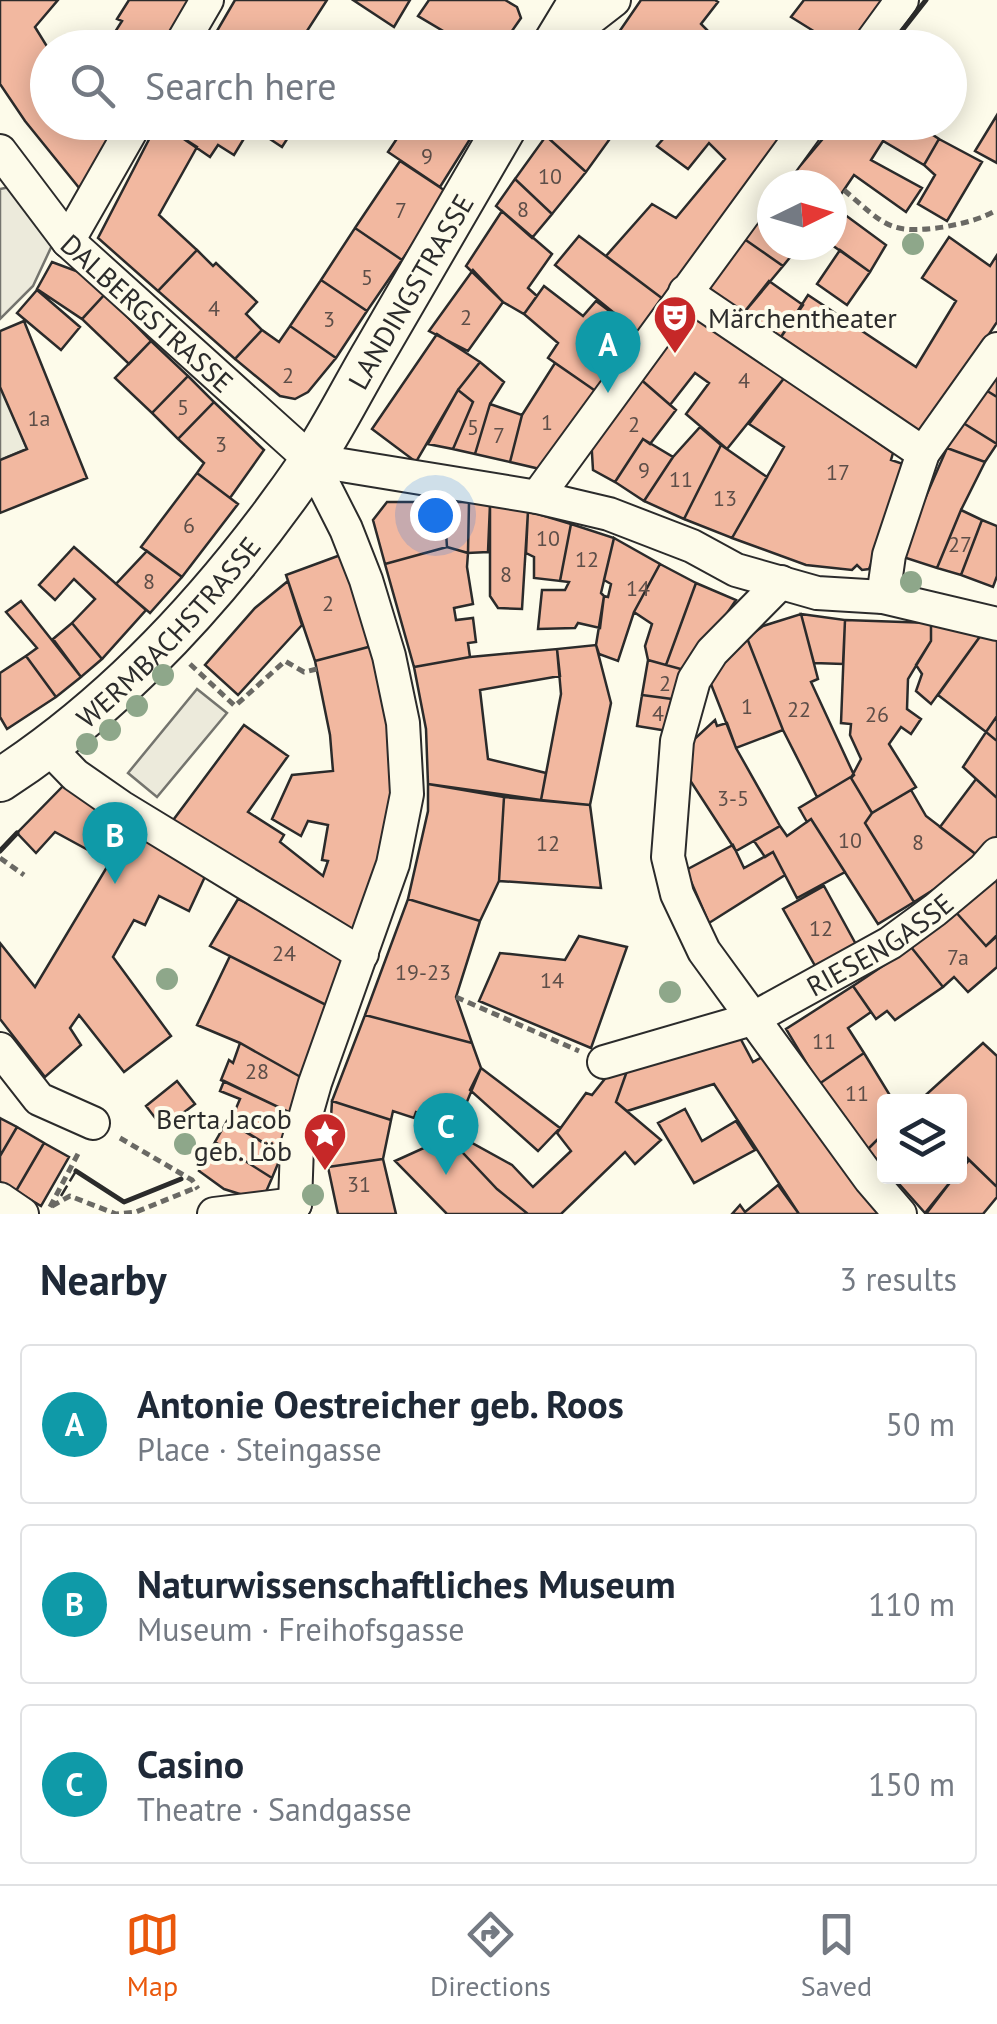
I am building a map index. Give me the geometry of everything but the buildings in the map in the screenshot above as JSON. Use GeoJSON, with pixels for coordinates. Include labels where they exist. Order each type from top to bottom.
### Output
{"type":"FeatureCollection","features":[{"type":"Feature","properties":{"kind":"main road"},"geometry":{"type":"LineString","coordinates":[[563,30],[581,0]]}},
{"type":"Feature","properties":{"kind":"main road","name":"LANDINGSTRASSE"},"geometry":{"type":"LineString","coordinates":[[312,460],[498,140]]}},
{"type":"Feature","properties":{"kind":"main road","name":"WERMBACHSTRASSE"},"geometry":{"type":"LineString","coordinates":[[0,780],[48,748],[124,685],[166,642],[262,528],[312,460]]}},
{"type":"Feature","properties":{"kind":"street"},"geometry":{"type":"LineString","coordinates":[[190,30],[207,0]]}},
{"type":"Feature","properties":{"kind":"street"},"geometry":{"type":"LineString","coordinates":[[555,30],[561,0]]}},
{"type":"Feature","properties":{"kind":"street"},"geometry":{"type":"LineString","coordinates":[[575,30],[614,0]]}},
{"type":"Feature","properties":{"kind":"street"},"geometry":{"type":"LineString","coordinates":[[880,30],[902,0]]}},
{"type":"Feature","properties":{"kind":"street"},"geometry":{"type":"LineString","coordinates":[[68,240],[126,140]]}},
{"type":"Feature","properties":{"kind":"street"},"geometry":{"type":"LineString","coordinates":[[536,497],[798,140]]}},
{"type":"Feature","properties":{"kind":"street","name":"DALBERGSTRASSE"},"geometry":{"type":"LineString","coordinates":[[6,167],[68,240],[312,460]]}},
{"type":"Feature","properties":{"kind":"street"},"geometry":{"type":"LineString","coordinates":[[684,292],[923,453]]}},
{"type":"Feature","properties":{"kind":"street"},"geometry":{"type":"LineString","coordinates":[[883,597],[888,555],[923,453],[997,349]]}},
{"type":"Feature","properties":{"kind":"street"},"geometry":{"type":"LineString","coordinates":[[312,460],[536,497],[608,514],[692,546],[736,570],[817,593],[883,597],[997,624]]}},
{"type":"Feature","properties":{"kind":"street"},"geometry":{"type":"LineString","coordinates":[[210,1205],[303,1209],[297,1146],[315,1082],[393,864],[407,794],[403,723],[388,656],[366,580],[312,460]]}},
{"type":"Feature","properties":{"kind":"street"},"geometry":{"type":"LineString","coordinates":[[781,582],[712,652],[694,680],[678,742],[668,857],[677,894],[704,950],[900,1214]]}},
{"type":"Feature","properties":{"kind":"street"},"geometry":{"type":"LineString","coordinates":[[48,748],[74,776],[121,807],[362,954]]}},
{"type":"Feature","properties":{"kind":"street","name":"RIESENGASSE"},"geometry":{"type":"LineString","coordinates":[[604,1062],[752,1019],[890,942],[948,900],[997,854]]}},
{"type":"Feature","properties":{"kind":"street"},"geometry":{"type":"LineString","coordinates":[[0,1049],[39,1099],[93,1123]]}},
{"type":"Feature","properties":{"kind":"street"},"geometry":{"type":"LineString","coordinates":[[0,1199],[22,1214]]}},
{"type":"Feature","properties":{"kind":"path"},"geometry":{"type":"LineString","coordinates":[[847,193],[879,220],[907,232],[976,222],[997,210]]}},
{"type":"Feature","properties":{"kind":"path"},"geometry":{"type":"LineString","coordinates":[[166,642],[236,706],[285,661],[304,672],[317,670]]}},
{"type":"Feature","properties":{"kind":"path"},"geometry":{"type":"LineString","coordinates":[[0,858],[24,875]]}},
{"type":"Feature","properties":{"kind":"path"},"geometry":{"type":"LineString","coordinates":[[456,997],[604,1062]]}},
{"type":"Feature","properties":{"kind":"path"},"geometry":{"type":"LineString","coordinates":[[93,1123],[192,1180],[210,1205]]}},
{"type":"Feature","properties":{"kind":"path"},"geometry":{"type":"LineString","coordinates":[[74,1162],[50,1208],[70,1196],[116,1214],[210,1205]]}},
{"type":"Feature","properties":{"kind":"shaded area"},"geometry":{"type":"Polygon","coordinates":[[[15,186],[55,239],[33,286],[0,319],[0,189],[15,186]]]}},
{"type":"Feature","properties":{"kind":"shaded area"},"geometry":{"type":"Polygon","coordinates":[[[0,387],[27,449],[0,460],[0,387]]]}},
{"type":"Feature","properties":{"kind":"shaded area"},"geometry":{"type":"Polygon","coordinates":[[[197,689],[227,713],[157,797],[128,773],[197,689]]]}},
{"type":"Feature","properties":{"kind":"fence"},"geometry":{"type":"LineString","coordinates":[[61,1196],[76,1171]]}},
{"type":"Feature","properties":{"kind":"wall"},"geometry":{"type":"LineString","coordinates":[[902,30],[926,0]]}},
{"type":"Feature","properties":{"kind":"wall"},"geometry":{"type":"LineString","coordinates":[[0,851],[17,833]]}},
{"type":"Feature","properties":{"kind":"wall"},"geometry":{"type":"LineString","coordinates":[[76,1171],[124,1202],[181,1179]]}},
{"type":"Feature","properties":{"kind":"place","name":"Märchentheater"},"geometry":{"type":"Point","coordinates":[675,355]}},
{"type":"Feature","properties":{"kind":"place","name":"Antonie Oestreicher geb. Roos"},"geometry":{"type":"Point","coordinates":[608,393]}},
{"type":"Feature","properties":{"kind":"place","name":"Naturwissenschaftliches Museum"},"geometry":{"type":"Point","coordinates":[115,884]}},
{"type":"Feature","properties":{"kind":"place","name":"Berta Jacob geb. Löb"},"geometry":{"type":"Point","coordinates":[325,1172]}},
{"type":"Feature","properties":{"kind":"place","name":"Casino"},"geometry":{"type":"Point","coordinates":[446,1175]}}]}
